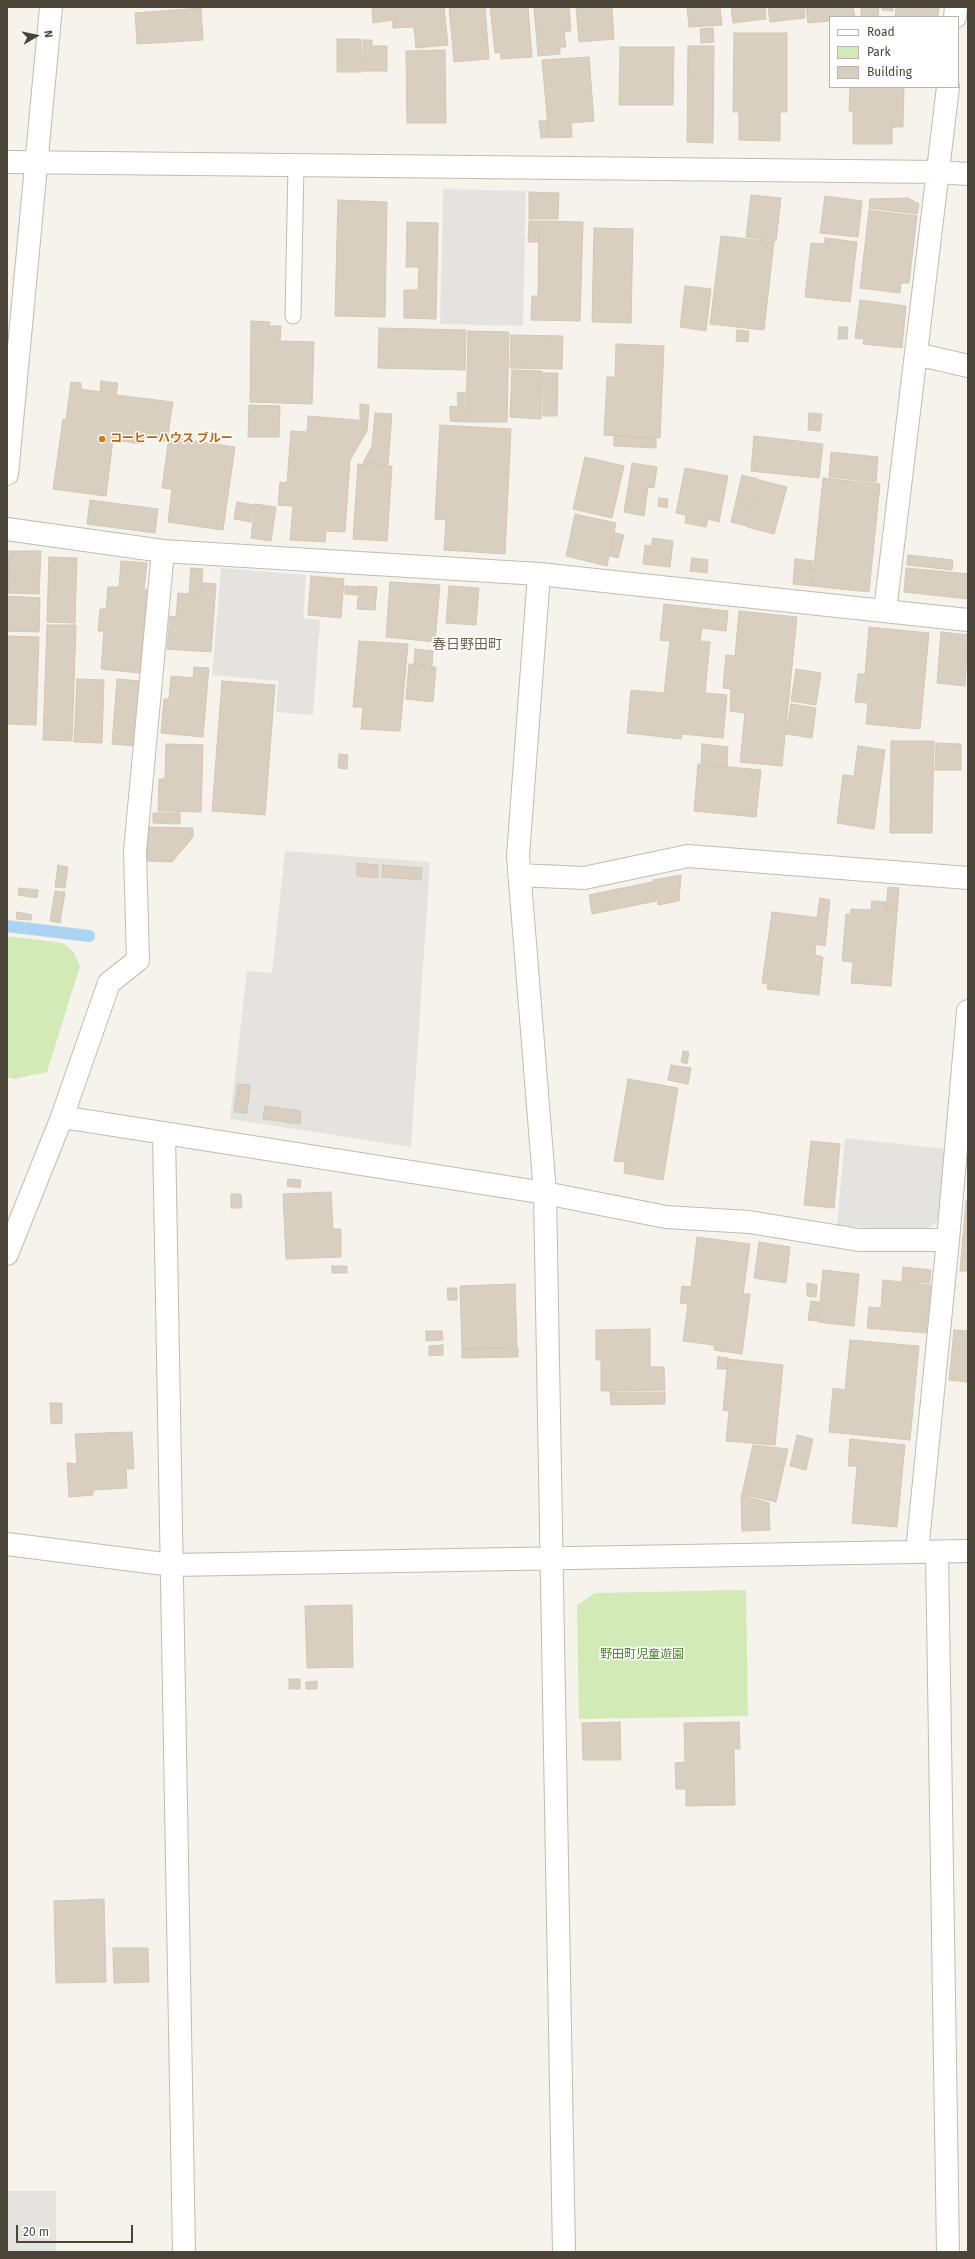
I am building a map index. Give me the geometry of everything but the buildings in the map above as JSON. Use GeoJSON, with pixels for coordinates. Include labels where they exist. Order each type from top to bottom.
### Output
{"type":"FeatureCollection","features":[{"type":"Feature","properties":{"kind":"street"},"geometry":{"type":"LineString","coordinates":[[7,474],[51,7]]}},
{"type":"Feature","properties":{"kind":"street"},"geometry":{"type":"LineString","coordinates":[[885,611],[948,88]]}},
{"type":"Feature","properties":{"kind":"street"},"geometry":{"type":"LineString","coordinates":[[7,162],[939,172],[968,174]]}},
{"type":"Feature","properties":{"kind":"street"},"geometry":{"type":"LineString","coordinates":[[916,354],[968,366]]}},
{"type":"Feature","properties":{"kind":"street"},"geometry":{"type":"LineString","coordinates":[[7,529],[163,551],[539,574],[968,620]]}},
{"type":"Feature","properties":{"kind":"street"},"geometry":{"type":"LineString","coordinates":[[7,1254],[62,1117],[109,983],[138,960],[135,851],[163,551]]}},
{"type":"Feature","properties":{"kind":"street"},"geometry":{"type":"LineString","coordinates":[[539,574],[518,856],[545,1193],[564,2252]]}},
{"type":"Feature","properties":{"kind":"street"},"geometry":{"type":"LineString","coordinates":[[520,875],[584,878],[688,856],[968,878]]}},
{"type":"Feature","properties":{"kind":"street"},"geometry":{"type":"LineString","coordinates":[[948,2252],[927,1552],[948,1240],[968,1011]]}},
{"type":"Feature","properties":{"kind":"street"},"geometry":{"type":"LineString","coordinates":[[62,1117],[545,1193],[666,1217],[748,1222],[859,1240],[948,1240]]}},
{"type":"Feature","properties":{"kind":"street"},"geometry":{"type":"LineString","coordinates":[[164,1133],[184,2252]]}},
{"type":"Feature","properties":{"kind":"street"},"geometry":{"type":"LineString","coordinates":[[7,1544],[172,1565],[968,1551]]}},
{"type":"Feature","properties":{"kind":"lane"},"geometry":{"type":"LineString","coordinates":[[293,316],[296,165]]}},
{"type":"Feature","properties":{"kind":"green space"},"geometry":{"type":"Polygon","coordinates":[[[7,936],[63,943],[73,951],[80,966],[47,1072],[14,1079],[7,1077],[7,936]]]}},
{"type":"Feature","properties":{"kind":"green space","name":"野田町児童遊園"},"geometry":{"type":"Polygon","coordinates":[[[746,1590],[748,1716],[579,1719],[577,1605],[595,1593],[746,1590]]]}},
{"type":"Feature","properties":{"kind":"shaded area"},"geometry":{"type":"Polygon","coordinates":[[[443,189],[526,191],[523,326],[440,324],[443,189]]]}},
{"type":"Feature","properties":{"kind":"shaded area"},"geometry":{"type":"Polygon","coordinates":[[[221,568],[306,575],[303,618],[320,620],[313,715],[276,712],[278,681],[212,675],[221,568]]]}},
{"type":"Feature","properties":{"kind":"shaded area"},"geometry":{"type":"Polygon","coordinates":[[[285,851],[430,862],[411,1147],[230,1119],[247,971],[272,973],[285,851]]]}},
{"type":"Feature","properties":{"kind":"shaded area"},"geometry":{"type":"Polygon","coordinates":[[[845,1138],[946,1149],[939,1220],[927,1229],[906,1231],[837,1225],[845,1138]]]}},
{"type":"Feature","properties":{"kind":"shaded area"},"geometry":{"type":"Polygon","coordinates":[[[7,2191],[56,2191],[56,2252],[7,2252],[7,2191]]]}},
{"type":"Feature","properties":{"kind":"waterway"},"geometry":{"type":"LineString","coordinates":[[7,926],[89,936]]}},
{"type":"Feature","properties":{"kind":"place","name":"コーヒーハウス ブルー"},"geometry":{"type":"Point","coordinates":[102,439]}},
{"type":"Feature","properties":{"kind":"district","name":"春日野田町"},"geometry":{"type":"Point","coordinates":[467,645]}}]}
